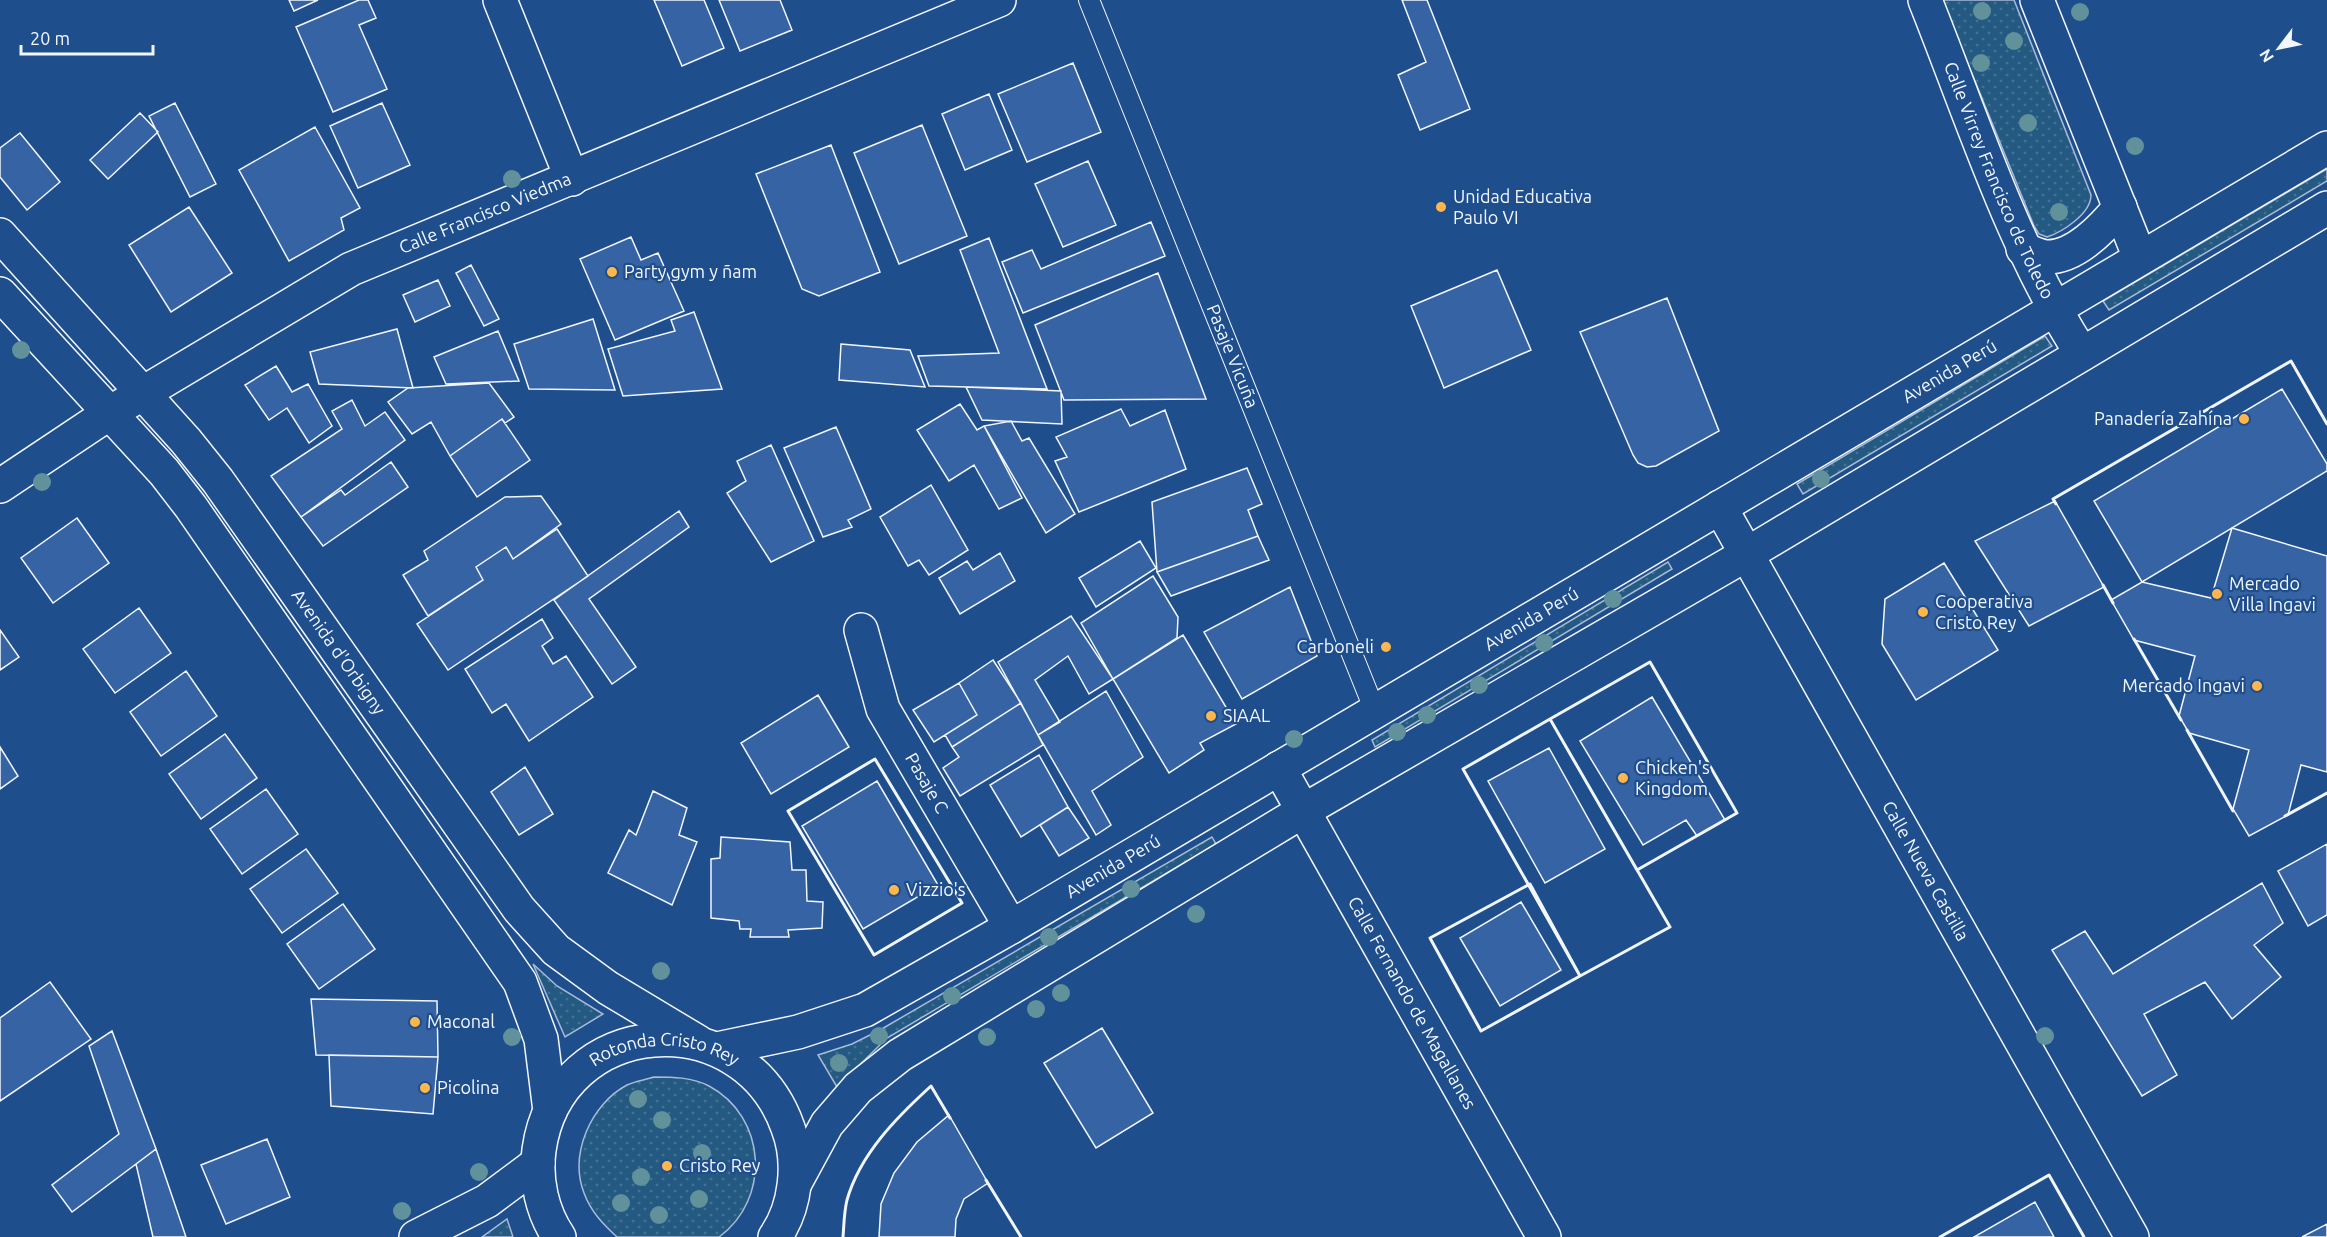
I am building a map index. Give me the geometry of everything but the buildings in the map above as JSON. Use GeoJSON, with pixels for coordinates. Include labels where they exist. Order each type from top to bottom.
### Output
{"type":"FeatureCollection","features":[{"type":"Feature","properties":{"kind":"main road"},"geometry":{"type":"LineString","coordinates":[[500,0],[572,178]]}},
{"type":"Feature","properties":{"kind":"main road","name":"Calle Francisco Viedma"},"geometry":{"type":"LineString","coordinates":[[0,486],[108,414],[351,269],[999,0]]}},
{"type":"Feature","properties":{"kind":"main road","name":"Calle Virrey Francisco de Toledo"},"geometry":{"type":"LineString","coordinates":[[1925,0],[2023,249],[2053,310],[2082,354]]}},
{"type":"Feature","properties":{"kind":"main road"},"geometry":{"type":"LineString","coordinates":[[2037,0],[2140,258]]}},
{"type":"Feature","properties":{"kind":"main road","name":"Avenida Perú"},"geometry":{"type":"LineString","coordinates":[[707,1046],[798,1032],[865,1010],[1011,927],[2327,148]]}},
{"type":"Feature","properties":{"kind":"main road"},"geometry":{"type":"LineString","coordinates":[[2023,249],[2047,257],[2075,248],[2099,232],[2120,207]]}},
{"type":"Feature","properties":{"kind":"main road"},"geometry":{"type":"LineString","coordinates":[[795,1182],[827,1124],[858,1088],[900,1055],[1303,811],[1747,554],[2327,207]]}},
{"type":"Feature","properties":{"kind":"main road","name":"Avenida d'Orbigny"},"geometry":{"type":"LineString","coordinates":[[0,235],[144,394],[218,481],[519,909],[556,950],[609,988],[707,1046]]}},
{"type":"Feature","properties":{"kind":"main road","name":"Avenida d'Orbigny"},"geometry":{"type":"LineString","coordinates":[[0,294],[108,414],[164,472],[191,507],[520,982],[532,1009],[541,1039],[550,1111]]}},
{"type":"Feature","properties":{"kind":"main road","name":"Calle Nueva Castilla"},"geometry":{"type":"LineString","coordinates":[[1720,507],[2132,1237]]}},
{"type":"Feature","properties":{"kind":"main road","name":"Pasaje C"},"geometry":{"type":"LineString","coordinates":[[861,630],[883,710],[1011,927]]}},
{"type":"Feature","properties":{"kind":"main road","name":"Calle Fernando de Magallanes"},"geometry":{"type":"LineString","coordinates":[[1279,768],[1544,1237]]}},
{"type":"Feature","properties":{"kind":"main road","name":"Rotonda Cristo Rey"},"geometry":{"type":"LineString","coordinates":[[559,1237],[544,1206],[538,1185],[542,1136],[550,1111],[561,1092],[576,1075],[612,1050],[654,1039],[707,1046],[738,1061],[756,1075],[772,1094],[783,1113],[791,1136],[795,1182],[790,1203],[775,1237]]}},
{"type":"Feature","properties":{"kind":"main road"},"geometry":{"type":"LineString","coordinates":[[416,1237],[487,1201],[538,1163]]}},
{"type":"Feature","properties":{"kind":"lane","name":"Pasaje Vicuña"},"geometry":{"type":"LineString","coordinates":[[1089,0],[1375,711]]}},
{"type":"Feature","properties":{"kind":"shaded area"},"geometry":{"type":"Polygon","coordinates":[[[1942,0],[2014,0],[2091,195],[2090,202],[2081,215],[2068,227],[2053,235],[2047,237],[2039,234],[2034,226],[1942,0]]]}},
{"type":"Feature","properties":{"kind":"shaded area"},"geometry":{"type":"Polygon","coordinates":[[[2327,169],[2327,181],[2109,310],[2103,301],[2327,169]]]}},
{"type":"Feature","properties":{"kind":"shaded area"},"geometry":{"type":"Polygon","coordinates":[[[2045,336],[2052,346],[1803,494],[1797,484],[2045,336]]]}},
{"type":"Feature","properties":{"kind":"shaded area"},"geometry":{"type":"Polygon","coordinates":[[[1668,562],[1672,569],[1375,747],[1372,740],[1668,562]]]}},
{"type":"Feature","properties":{"kind":"shaded area"},"geometry":{"type":"Polygon","coordinates":[[[1212,837],[1216,844],[887,1038],[837,1087],[818,1055],[852,1044],[880,1030],[1212,837]]]}},
{"type":"Feature","properties":{"kind":"shaded area"},"geometry":{"type":"Polygon","coordinates":[[[533,964],[557,986],[603,1014],[565,1037],[533,964]]]}},
{"type":"Feature","properties":{"kind":"shaded area"},"geometry":{"type":"Polygon","coordinates":[[[654,1077],[689,1079],[709,1086],[728,1100],[742,1117],[751,1137],[755,1159],[754,1181],[748,1202],[736,1221],[719,1237],[617,1237],[598,1217],[584,1193],[579,1162],[586,1132],[594,1117],[614,1093],[627,1085],[654,1077]]]}},
{"type":"Feature","properties":{"kind":"shaded area"},"geometry":{"type":"Polygon","coordinates":[[[507,1219],[513,1237],[482,1237],[507,1219]]]}},
{"type":"Feature","properties":{"kind":"wall"},"geometry":{"type":"LineString","coordinates":[[2056,504],[2053,499],[2291,361],[2327,424]]}},
{"type":"Feature","properties":{"kind":"wall"},"geometry":{"type":"LineString","coordinates":[[2103,585],[2113,603]]}},
{"type":"Feature","properties":{"kind":"wall"},"geometry":{"type":"LineString","coordinates":[[2134,639],[2181,720]]}},
{"type":"Feature","properties":{"kind":"wall"},"geometry":{"type":"LineString","coordinates":[[1650,662],[1737,813],[1637,870],[1550,719],[1650,662]]}},
{"type":"Feature","properties":{"kind":"wall"},"geometry":{"type":"LineString","coordinates":[[1550,719],[1670,927],[1580,976],[1463,769],[1550,719]]}},
{"type":"Feature","properties":{"kind":"wall"},"geometry":{"type":"LineString","coordinates":[[2187,730],[2233,811]]}},
{"type":"Feature","properties":{"kind":"wall"},"geometry":{"type":"LineString","coordinates":[[875,759],[962,903],[874,955],[788,811],[875,759]]}},
{"type":"Feature","properties":{"kind":"wall"},"geometry":{"type":"LineString","coordinates":[[2285,816],[2327,793]]}},
{"type":"Feature","properties":{"kind":"wall"},"geometry":{"type":"LineString","coordinates":[[1530,884],[1580,976],[1481,1031],[1430,938],[1530,884]]}},
{"type":"Feature","properties":{"kind":"wall"},"geometry":{"type":"LineString","coordinates":[[843,1237],[846,1205],[853,1183],[870,1152],[905,1110],[931,1086],[950,1118]]}},
{"type":"Feature","properties":{"kind":"wall"},"geometry":{"type":"LineString","coordinates":[[1940,1237],[2049,1175],[2084,1237]]}},
{"type":"Feature","properties":{"kind":"wall"},"geometry":{"type":"LineString","coordinates":[[986,1180],[1021,1237]]}},
{"type":"Feature","properties":{"kind":"place","name":"Unidad Educativa Paulo VI"},"geometry":{"type":"Point","coordinates":[1441,207]}},
{"type":"Feature","properties":{"kind":"place","name":"Party gym y ñam"},"geometry":{"type":"Point","coordinates":[612,272]}},
{"type":"Feature","properties":{"kind":"place","name":"Panadería Zahína"},"geometry":{"type":"Point","coordinates":[2244,419]}},
{"type":"Feature","properties":{"kind":"place","name":"Mercado Villa Ingavi"},"geometry":{"type":"Point","coordinates":[2217,594]}},
{"type":"Feature","properties":{"kind":"place","name":"Cooperativa Cristo Rey"},"geometry":{"type":"Point","coordinates":[1923,612]}},
{"type":"Feature","properties":{"kind":"place","name":"Carboneli"},"geometry":{"type":"Point","coordinates":[1386,647]}},
{"type":"Feature","properties":{"kind":"place","name":"Mercado Ingavi"},"geometry":{"type":"Point","coordinates":[2257,686]}},
{"type":"Feature","properties":{"kind":"place","name":"SIAAL"},"geometry":{"type":"Point","coordinates":[1211,716]}},
{"type":"Feature","properties":{"kind":"place","name":"Chicken's Kingdom"},"geometry":{"type":"Point","coordinates":[1623,778]}},
{"type":"Feature","properties":{"kind":"place","name":"Vizzio's"},"geometry":{"type":"Point","coordinates":[894,890]}},
{"type":"Feature","properties":{"kind":"place","name":"Maconal"},"geometry":{"type":"Point","coordinates":[415,1022]}},
{"type":"Feature","properties":{"kind":"place","name":"Picolina"},"geometry":{"type":"Point","coordinates":[425,1088]}},
{"type":"Feature","properties":{"kind":"place","name":"Cristo Rey"},"geometry":{"type":"Point","coordinates":[667,1166]}}]}
